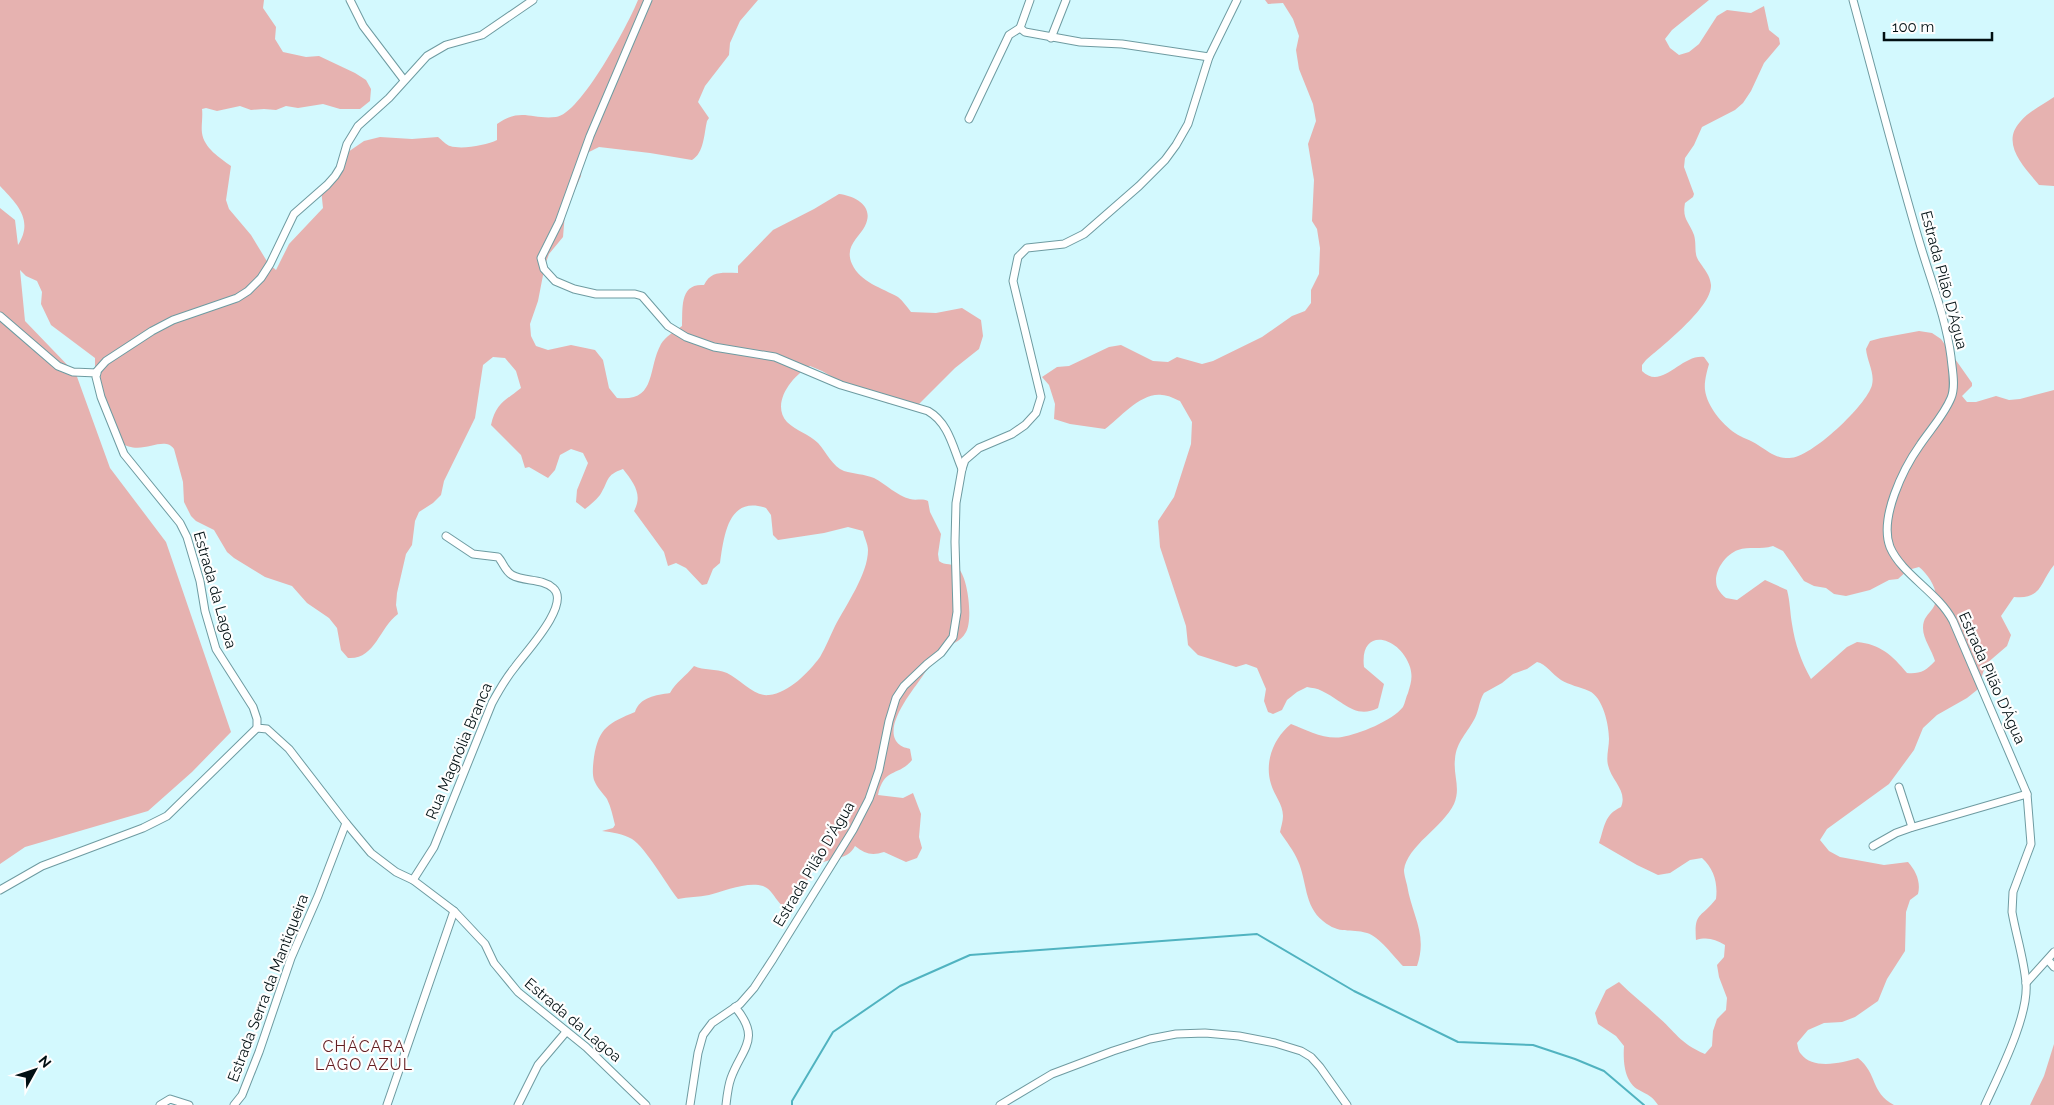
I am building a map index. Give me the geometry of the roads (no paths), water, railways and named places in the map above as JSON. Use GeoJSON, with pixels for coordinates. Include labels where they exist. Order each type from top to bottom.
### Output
{"type":"FeatureCollection","features":[{"type":"Feature","properties":{"kind":"street"},"geometry":{"type":"LineString","coordinates":[[350,0],[363,26],[404,80]]}},
{"type":"Feature","properties":{"kind":"street"},"geometry":{"type":"LineString","coordinates":[[0,316],[58,366],[73,372],[97,373],[106,361],[152,331],[173,320],[238,298],[248,291],[266,271],[294,214],[335,176],[340,168],[347,144],[358,126],[389,98],[427,56],[446,45],[482,35],[533,0]]}},
{"type":"Feature","properties":{"kind":"street"},"geometry":{"type":"LineString","coordinates":[[648,0],[590,136],[559,222],[541,258],[544,269],[555,281],[574,289],[596,294],[635,294],[642,296],[668,326],[686,337],[714,347],[775,357],[841,385],[928,411],[944,424],[962,470]]}},
{"type":"Feature","properties":{"kind":"street"},"geometry":{"type":"LineString","coordinates":[[969,120],[1009,36],[1020,28],[1030,0]]}},
{"type":"Feature","properties":{"kind":"street"},"geometry":{"type":"LineString","coordinates":[[1051,38],[1066,0]]}},
{"type":"Feature","properties":{"kind":"street","name":"Estrada Pilão D'Água"},"geometry":{"type":"LineString","coordinates":[[690,1105],[698,1053],[703,1035],[712,1023],[735,1007],[754,988],[854,830],[869,800],[879,770],[889,721],[896,698],[904,686],[941,653],[953,637],[957,612],[956,503],[965,460],[971,453],[1012,434],[1025,425],[1036,413],[1041,396],[1013,281],[1018,258],[1027,248],[1064,244],[1084,234],[1139,186],[1165,160],[1188,124],[1210,57],[1237,0]]}},
{"type":"Feature","properties":{"kind":"street","name":"Estrada Pilão D'Água"},"geometry":{"type":"LineString","coordinates":[[1853,0],[1944,325],[1949,346],[1953,382],[1952,397],[1948,405],[1918,447],[1905,470],[1894,497],[1887,522],[1887,537],[1891,549],[1901,564],[1936,597],[1950,614],[1968,652],[2027,794],[2032,844],[2013,892],[2012,912],[2026,983],[2026,998],[2022,1014],[1985,1105]]}},
{"type":"Feature","properties":{"kind":"street"},"geometry":{"type":"LineString","coordinates":[[1020,28],[1031,34],[1051,38],[1080,42],[1122,44],[1210,57]]}},
{"type":"Feature","properties":{"kind":"street","name":"Estrada da Lagoa"},"geometry":{"type":"LineString","coordinates":[[97,373],[101,397],[124,454],[184,530],[194,559],[205,611],[216,649],[253,707],[257,719],[257,728],[267,729],[289,748],[371,853],[396,872],[413,880],[454,911],[485,944],[494,963],[518,992],[586,1047],[646,1105]]}},
{"type":"Feature","properties":{"kind":"street","name":"Rua Magnólia Branca"},"geometry":{"type":"LineString","coordinates":[[413,880],[434,847],[492,703],[505,680],[547,625],[553,614],[557,596],[555,590],[549,585],[510,574],[498,557],[473,554],[446,536]]}},
{"type":"Feature","properties":{"kind":"street"},"geometry":{"type":"LineString","coordinates":[[0,890],[42,866],[143,828],[166,816],[257,728]]}},
{"type":"Feature","properties":{"kind":"street"},"geometry":{"type":"LineString","coordinates":[[1899,787],[1912,827]]}},
{"type":"Feature","properties":{"kind":"street"},"geometry":{"type":"LineString","coordinates":[[1873,846],[1896,833],[1912,827],[2027,794]]}},
{"type":"Feature","properties":{"kind":"street","name":"Estrada Serra da Mantiqueira"},"geometry":{"type":"LineString","coordinates":[[234,1105],[242,1094],[259,1052],[291,958],[318,896],[346,823]]}},
{"type":"Feature","properties":{"kind":"street"},"geometry":{"type":"LineString","coordinates":[[387,1105],[454,911]]}},
{"type":"Feature","properties":{"kind":"street"},"geometry":{"type":"LineString","coordinates":[[2026,983],[2054,952]]}},
{"type":"Feature","properties":{"kind":"street"},"geometry":{"type":"LineString","coordinates":[[2048,960],[2054,967]]}},
{"type":"Feature","properties":{"kind":"street"},"geometry":{"type":"LineString","coordinates":[[726,1105],[730,1078],[749,1042],[743,1016],[735,1007]]}},
{"type":"Feature","properties":{"kind":"street"},"geometry":{"type":"LineString","coordinates":[[518,1105],[538,1065],[566,1032]]}},
{"type":"Feature","properties":{"kind":"street"},"geometry":{"type":"LineString","coordinates":[[1000,1105],[1052,1074],[1113,1051],[1150,1039],[1176,1034],[1205,1033],[1275,1043],[1301,1051],[1311,1057],[1320,1067],[1347,1105]]}},
{"type":"Feature","properties":{"kind":"street"},"geometry":{"type":"LineString","coordinates":[[160,1105],[170,1099],[188,1105]]}},
{"type":"Feature","properties":{"kind":"waterway"},"geometry":{"type":"LineString","coordinates":[[792,1105],[792,1101],[833,1032],[900,986],[970,955],[1257,934],[1354,991],[1458,1042],[1533,1045],[1575,1059],[1604,1071],[1644,1105]]}},
{"type":"Feature","properties":{"kind":"district","name":"CHÁCARA LAGO AZUL"},"geometry":{"type":"Point","coordinates":[364,1055]}}]}
